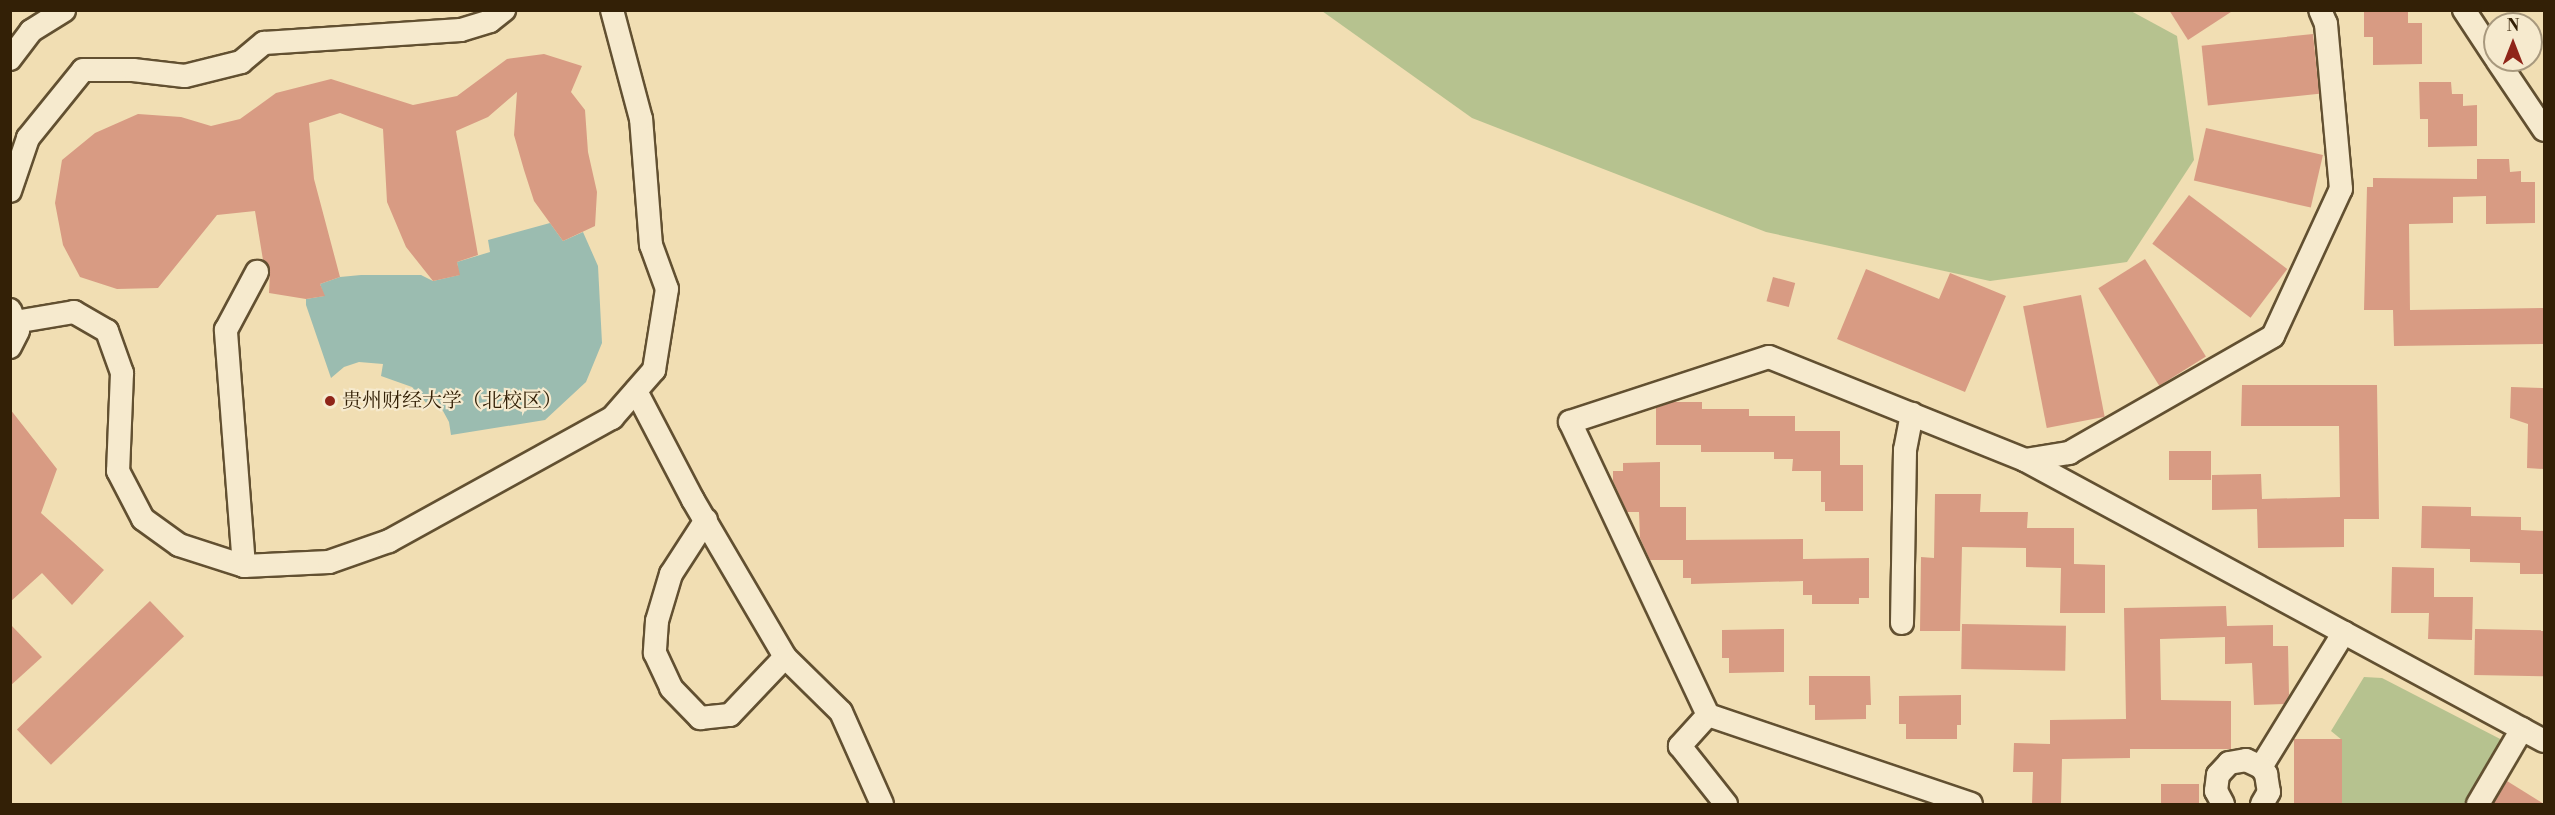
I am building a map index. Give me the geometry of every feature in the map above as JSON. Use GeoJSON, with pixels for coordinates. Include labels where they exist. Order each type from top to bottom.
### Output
{"type":"FeatureCollection","features":[{"type":"Feature","properties":{"kind":"street"},"geometry":{"type":"LineString","coordinates":[[10,59],[31,31],[64,10]]}},
{"type":"Feature","properties":{"kind":"street"},"geometry":{"type":"LineString","coordinates":[[10,191],[28,138],[83,70],[133,70],[185,76],[242,63],[264,43],[461,30],[490,21],[504,10]]}},
{"type":"Feature","properties":{"kind":"street"},"geometry":{"type":"LineString","coordinates":[[10,347],[18,331],[13,316],[74,312],[107,331],[122,373],[118,471],[143,519],[179,545],[244,566],[329,562],[389,542],[612,418],[654,370],[667,289],[651,245],[641,119],[612,10]]}},
{"type":"Feature","properties":{"kind":"street"},"geometry":{"type":"LineString","coordinates":[[2025,460],[2069,453],[2273,336],[2341,189],[2326,24],[2320,10]]}},
{"type":"Feature","properties":{"kind":"street"},"geometry":{"type":"LineString","coordinates":[[2464,10],[2483,38]]}},
{"type":"Feature","properties":{"kind":"street"},"geometry":{"type":"LineString","coordinates":[[2505,72],[2544,130]]}},
{"type":"Feature","properties":{"kind":"street"},"geometry":{"type":"LineString","coordinates":[[244,566],[226,330],[257,272]]}},
{"type":"Feature","properties":{"kind":"street"},"geometry":{"type":"LineString","coordinates":[[1971,804],[1708,715],[1570,422],[1769,357],[2025,460],[2544,741]]}},
{"type":"Feature","properties":{"kind":"street"},"geometry":{"type":"LineString","coordinates":[[636,391],[706,520],[785,657],[841,712],[882,804]]}},
{"type":"Feature","properties":{"kind":"street"},"geometry":{"type":"LineString","coordinates":[[1902,623],[1905,450],[1912,414]]}},
{"type":"Feature","properties":{"kind":"street"},"geometry":{"type":"LineString","coordinates":[[706,520],[671,574],[657,621],[655,653],[671,688],[700,718],[730,715],[785,657]]}},
{"type":"Feature","properties":{"kind":"street"},"geometry":{"type":"LineString","coordinates":[[2261,766],[2344,632]]}},
{"type":"Feature","properties":{"kind":"street"},"geometry":{"type":"LineString","coordinates":[[1708,715],[1680,747],[1726,804]]}},
{"type":"Feature","properties":{"kind":"street"},"geometry":{"type":"LineString","coordinates":[[2478,804],[2522,729]]}},
{"type":"Feature","properties":{"kind":"street"},"geometry":{"type":"LineString","coordinates":[[2223,804],[2216,783],[2223,768],[2246,760],[2261,766],[2269,783],[2262,804]]}},
{"type":"Feature","properties":{"kind":"green space"},"geometry":{"type":"Polygon","coordinates":[[[1322,11],[2131,11],[2177,36],[2194,160],[2127,262],[1990,281],[1766,232],[1472,118],[1322,11]]]}},
{"type":"Feature","properties":{"kind":"green space"},"geometry":{"type":"Polygon","coordinates":[[[2364,677],[2382,678],[2506,742],[2471,804],[2342,804],[2342,740],[2331,731],[2364,677]]]}},
{"type":"Feature","properties":{"kind":"water"},"geometry":{"type":"Polygon","coordinates":[[[550,223],[563,241],[583,232],[598,266],[602,343],[586,382],[545,420],[451,435],[449,422],[437,400],[428,405],[412,387],[381,376],[383,364],[359,362],[344,367],[331,378],[306,305],[306,299],[324,296],[320,284],[340,277],[361,275],[421,275],[433,281],[459,275],[457,262],[490,252],[488,240],[550,223]]]}},
{"type":"Feature","properties":{"kind":"building"},"geometry":{"type":"Polygon","coordinates":[[[2169,10],[2234,10],[2188,40],[2169,10]]]}},
{"type":"Feature","properties":{"kind":"building"},"geometry":{"type":"Polygon","coordinates":[[[2364,10],[2408,12],[2408,23],[2422,23],[2422,64],[2373,65],[2373,37],[2364,37],[2364,10]]]}},
{"type":"Feature","properties":{"kind":"building"},"geometry":{"type":"Polygon","coordinates":[[[2313,34],[2319,94],[2208,105],[2202,46],[2313,34]]]}},
{"type":"Feature","properties":{"kind":"building"},"geometry":{"type":"Polygon","coordinates":[[[544,54],[582,66],[571,92],[585,110],[588,152],[597,192],[595,226],[563,241],[534,201],[524,170],[514,135],[517,92],[488,117],[456,131],[478,255],[457,262],[460,275],[433,281],[406,247],[387,202],[383,129],[340,113],[309,123],[314,179],[340,277],[320,284],[325,296],[306,299],[269,293],[270,271],[263,260],[255,211],[217,215],[158,288],[117,289],[80,277],[63,245],[55,203],[62,160],[95,133],[138,114],[181,117],[211,126],[240,119],[276,93],[331,79],[413,105],[457,96],[507,59],[544,54]]]}},
{"type":"Feature","properties":{"kind":"building"},"geometry":{"type":"Polygon","coordinates":[[[2419,82],[2451,82],[2452,94],[2463,94],[2463,106],[2477,105],[2477,146],[2428,147],[2428,119],[2420,119],[2419,82]]]}},
{"type":"Feature","properties":{"kind":"building"},"geometry":{"type":"Polygon","coordinates":[[[2206,128],[2323,155],[2311,208],[2194,181],[2206,128]]]}},
{"type":"Feature","properties":{"kind":"building"},"geometry":{"type":"Polygon","coordinates":[[[2477,159],[2509,159],[2510,172],[2521,171],[2521,182],[2535,182],[2535,223],[2486,224],[2486,196],[2453,197],[2453,223],[2409,224],[2410,310],[2544,308],[2544,344],[2394,346],[2393,310],[2364,310],[2367,187],[2373,187],[2373,178],[2477,179],[2477,159]]]}},
{"type":"Feature","properties":{"kind":"building"},"geometry":{"type":"Polygon","coordinates":[[[2189,195],[2287,269],[2251,318],[2152,244],[2189,195]]]}},
{"type":"Feature","properties":{"kind":"building"},"geometry":{"type":"Polygon","coordinates":[[[2145,259],[2206,357],[2159,386],[2098,288],[2145,259]]]}},
{"type":"Feature","properties":{"kind":"building"},"geometry":{"type":"Polygon","coordinates":[[[1866,269],[1939,299],[1950,273],[2006,296],[1965,392],[1837,339],[1866,269]]]}},
{"type":"Feature","properties":{"kind":"building"},"geometry":{"type":"Polygon","coordinates":[[[1773,277],[1795,283],[1789,307],[1767,301],[1773,277]]]}},
{"type":"Feature","properties":{"kind":"building"},"geometry":{"type":"Polygon","coordinates":[[[2081,295],[2105,417],[2047,428],[2023,306],[2081,295]]]}},
{"type":"Feature","properties":{"kind":"building"},"geometry":{"type":"Polygon","coordinates":[[[2242,385],[2377,385],[2379,519],[2344,519],[2344,547],[2258,548],[2257,509],[2212,510],[2212,475],[2261,474],[2262,499],[2340,497],[2339,426],[2241,426],[2242,385]]]}},
{"type":"Feature","properties":{"kind":"building"},"geometry":{"type":"Polygon","coordinates":[[[2511,387],[2544,388],[2544,469],[2527,468],[2528,424],[2510,418],[2511,387]]]}},
{"type":"Feature","properties":{"kind":"building"},"geometry":{"type":"Polygon","coordinates":[[[1673,402],[1702,402],[1702,409],[1749,409],[1749,416],[1795,416],[1795,431],[1840,431],[1840,465],[1863,465],[1863,511],[1825,511],[1825,502],[1821,502],[1821,471],[1792,471],[1793,459],[1774,459],[1774,452],[1701,452],[1701,445],[1656,445],[1656,408],[1673,402]]]}},
{"type":"Feature","properties":{"kind":"building"},"geometry":{"type":"Polygon","coordinates":[[[10,409],[57,469],[41,513],[104,570],[72,605],[42,573],[10,602],[10,409]]]}},
{"type":"Feature","properties":{"kind":"building"},"geometry":{"type":"Polygon","coordinates":[[[2169,451],[2211,451],[2211,480],[2169,480],[2169,451]]]}},
{"type":"Feature","properties":{"kind":"building"},"geometry":{"type":"Polygon","coordinates":[[[1660,462],[1660,507],[1686,507],[1686,540],[1803,539],[1803,559],[1869,558],[1869,598],[1859,598],[1859,604],[1812,604],[1812,595],[1803,595],[1803,581],[1691,584],[1691,578],[1683,578],[1683,560],[1650,560],[1640,538],[1639,512],[1627,512],[1613,481],[1613,471],[1623,471],[1623,463],[1660,462]]]}},
{"type":"Feature","properties":{"kind":"building"},"geometry":{"type":"Polygon","coordinates":[[[1935,494],[1981,494],[1980,512],[2028,512],[2027,528],[2074,528],[2074,564],[2105,565],[2105,613],[2060,613],[2061,568],[2026,567],[2026,548],[1962,547],[1960,631],[1920,631],[1921,557],[1934,558],[1935,494]]]}},
{"type":"Feature","properties":{"kind":"building"},"geometry":{"type":"Polygon","coordinates":[[[2422,506],[2471,507],[2471,516],[2521,517],[2521,530],[2544,531],[2544,574],[2520,574],[2520,563],[2470,562],[2470,549],[2421,548],[2422,506]]]}},
{"type":"Feature","properties":{"kind":"building"},"geometry":{"type":"Polygon","coordinates":[[[2392,567],[2434,568],[2434,597],[2473,597],[2472,640],[2428,639],[2429,613],[2391,613],[2392,567]]]}},
{"type":"Feature","properties":{"kind":"building"},"geometry":{"type":"Polygon","coordinates":[[[150,601],[184,636],[51,765],[17,730],[150,601]]]}},
{"type":"Feature","properties":{"kind":"building"},"geometry":{"type":"Polygon","coordinates":[[[2226,606],[2227,626],[2273,625],[2273,646],[2288,646],[2289,695],[2284,704],[2254,705],[2252,663],[2225,664],[2225,637],[2160,639],[2161,700],[2231,701],[2231,749],[2130,749],[2130,758],[2062,759],[2061,804],[2032,804],[2033,772],[2013,772],[2014,743],[2050,744],[2050,720],[2126,719],[2124,608],[2226,606]]]}},
{"type":"Feature","properties":{"kind":"building"},"geometry":{"type":"Polygon","coordinates":[[[10,624],[42,657],[10,686],[10,624]]]}},
{"type":"Feature","properties":{"kind":"building"},"geometry":{"type":"Polygon","coordinates":[[[1962,624],[2066,626],[2065,671],[1961,669],[1962,624]]]}},
{"type":"Feature","properties":{"kind":"building"},"geometry":{"type":"Polygon","coordinates":[[[1784,629],[1784,672],[1729,673],[1729,658],[1722,658],[1722,630],[1784,629]]]}},
{"type":"Feature","properties":{"kind":"building"},"geometry":{"type":"Polygon","coordinates":[[[2475,629],[2544,630],[2543,676],[2474,675],[2475,629]]]}},
{"type":"Feature","properties":{"kind":"building"},"geometry":{"type":"Polygon","coordinates":[[[1809,676],[1870,676],[1871,705],[1866,705],[1866,719],[1815,720],[1815,705],[1809,705],[1809,676]]]}},
{"type":"Feature","properties":{"kind":"building"},"geometry":{"type":"Polygon","coordinates":[[[1961,695],[1961,725],[1957,725],[1957,739],[1906,739],[1906,724],[1899,724],[1899,696],[1961,695]]]}},
{"type":"Feature","properties":{"kind":"building"},"geometry":{"type":"Polygon","coordinates":[[[2294,739],[2342,739],[2342,804],[2294,804],[2294,739]]]}},
{"type":"Feature","properties":{"kind":"building"},"geometry":{"type":"Polygon","coordinates":[[[2507,781],[2544,804],[2493,804],[2507,781]]]}},
{"type":"Feature","properties":{"kind":"building"},"geometry":{"type":"Polygon","coordinates":[[[2161,784],[2199,784],[2199,804],[2161,804],[2161,784]]]}},
{"type":"Feature","properties":{"kind":"place","name":"贵州财经大学（北校区）"},"geometry":{"type":"Point","coordinates":[330,401]}}]}
